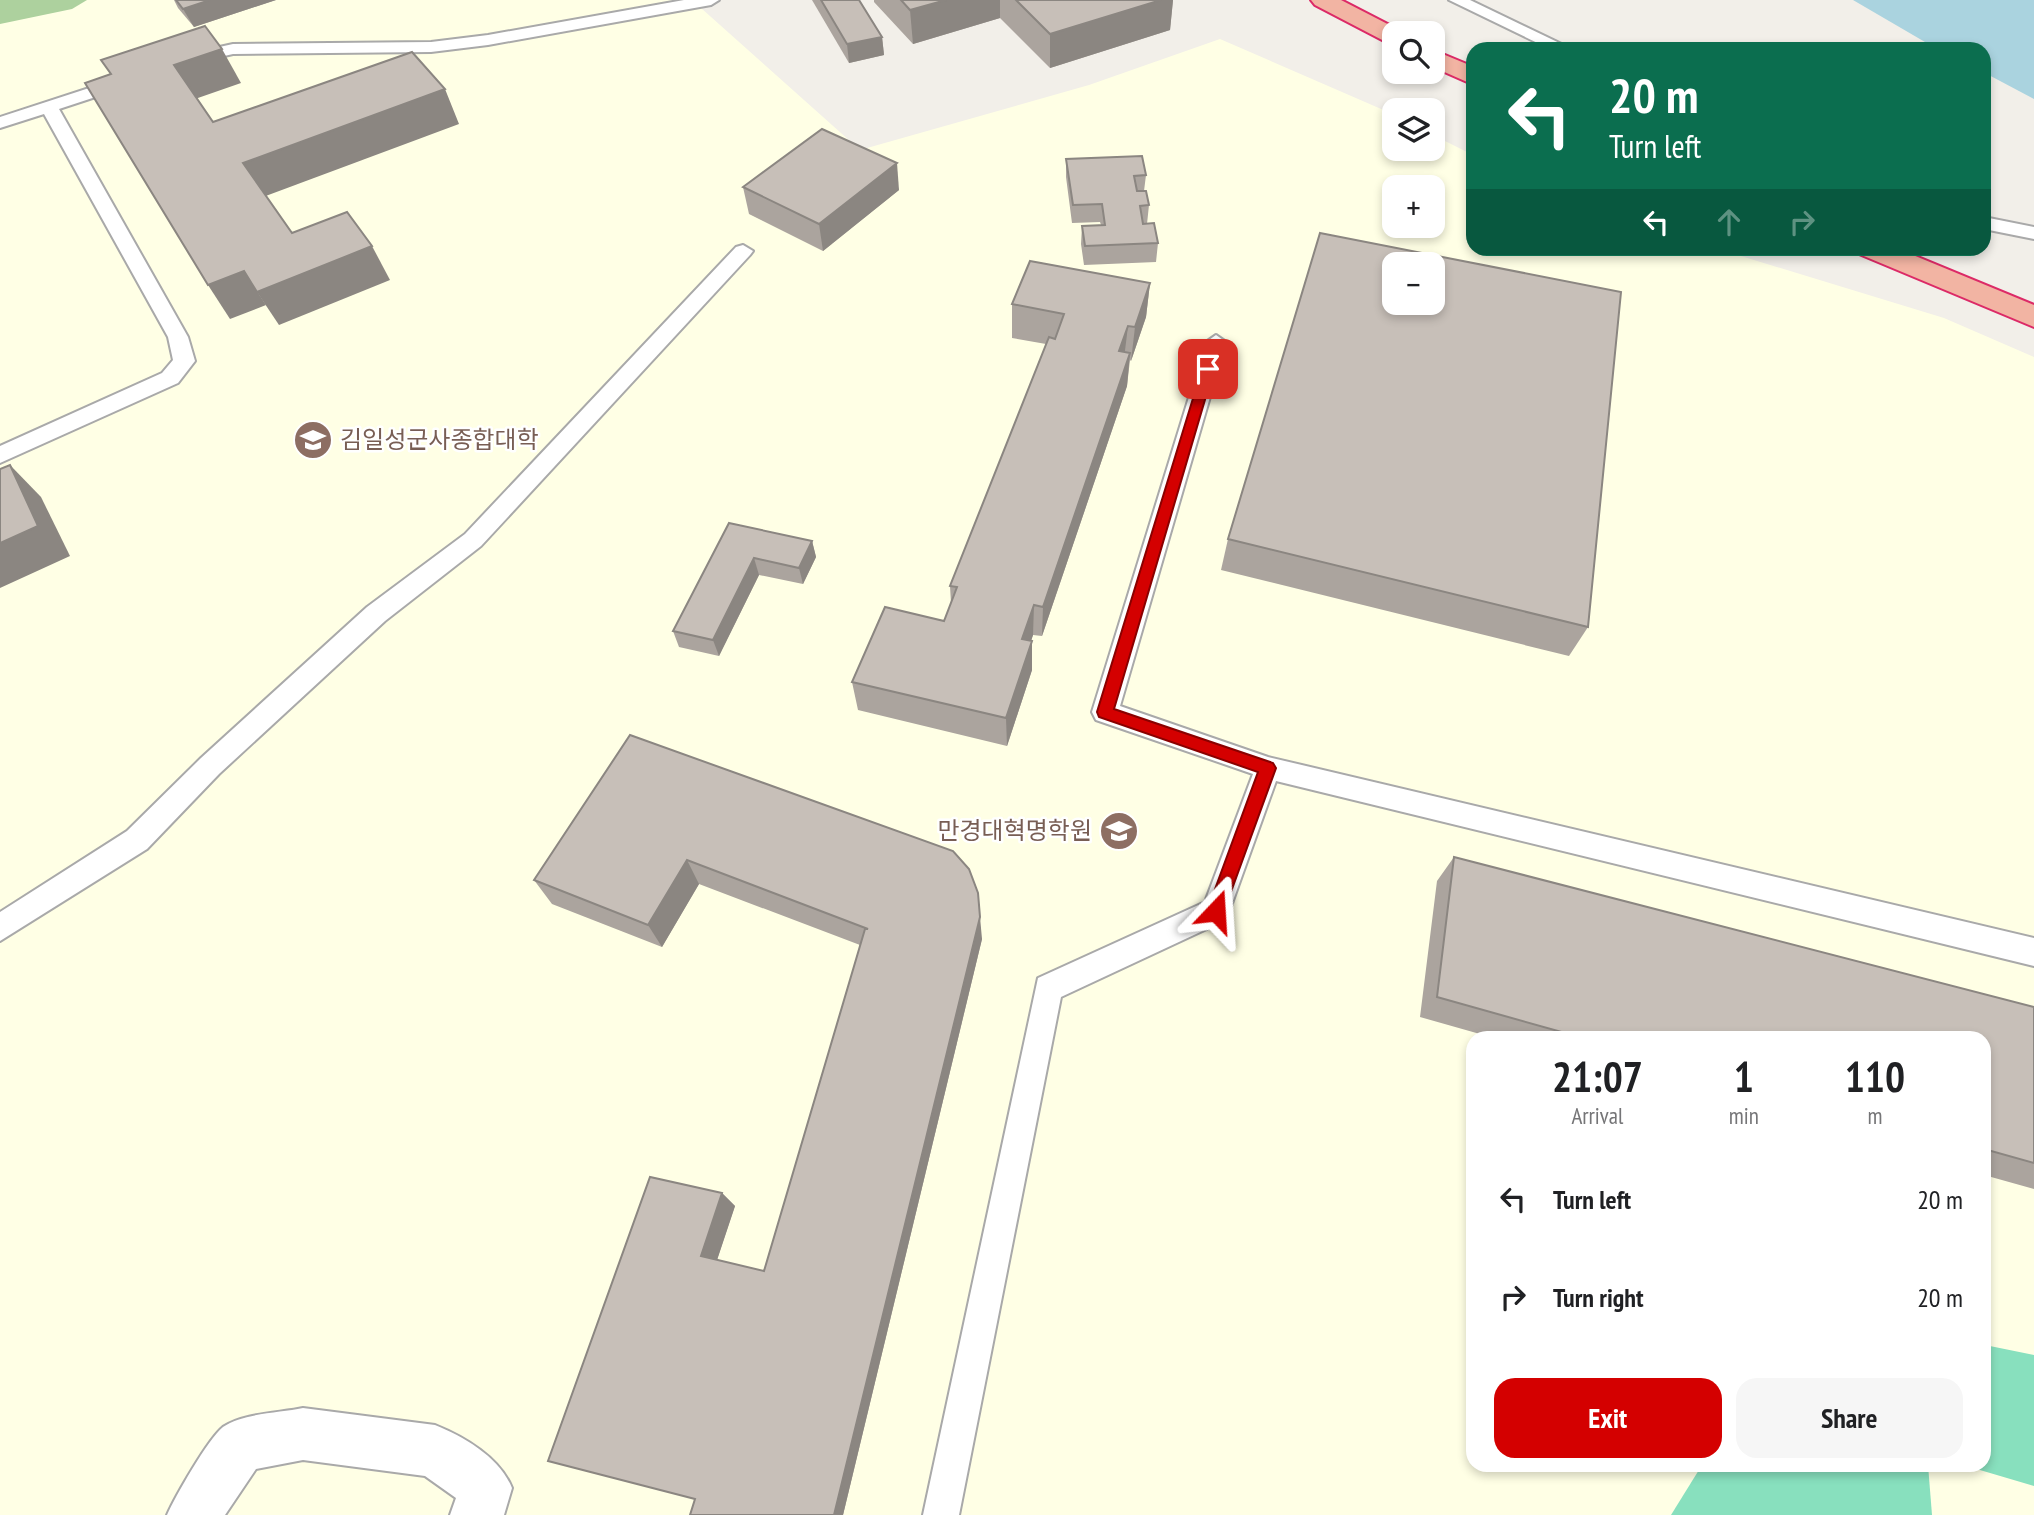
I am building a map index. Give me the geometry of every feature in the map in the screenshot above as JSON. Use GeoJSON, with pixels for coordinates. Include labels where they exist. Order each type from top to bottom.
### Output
{"type":"FeatureCollection","features":[{"type":"Feature","properties":{"kind":"highway"},"geometry":{"type":"LineString","coordinates":[[1323,0],[1382,30]]}},
{"type":"Feature","properties":{"kind":"highway"},"geometry":{"type":"LineString","coordinates":[[1445,63],[1466,73]]}},
{"type":"Feature","properties":{"kind":"highway"},"geometry":{"type":"LineString","coordinates":[[1888,256],[2034,317]]}},
{"type":"Feature","properties":{"kind":"street"},"geometry":{"type":"LineString","coordinates":[[194,1515],[241,1446],[303,1434],[435,1451],[486,1488],[477,1515]]}},
{"type":"Feature","properties":{"kind":"lane"},"geometry":{"type":"LineString","coordinates":[[178,62],[233,49],[431,47],[502,38],[711,0]]}},
{"type":"Feature","properties":{"kind":"lane"},"geometry":{"type":"LineString","coordinates":[[1457,0],[1549,42]]}},
{"type":"Feature","properties":{"kind":"lane"},"geometry":{"type":"LineString","coordinates":[[0,122],[49,108],[139,76]]}},
{"type":"Feature","properties":{"kind":"lane"},"geometry":{"type":"LineString","coordinates":[[0,455],[170,377],[184,361],[178,337],[49,108]]}},
{"type":"Feature","properties":{"kind":"lane"},"geometry":{"type":"LineString","coordinates":[[1991,224],[2034,233]]}},
{"type":"Feature","properties":{"kind":"lane"},"geometry":{"type":"LineString","coordinates":[[0,928],[137,840],[210,766],[376,614],[473,540],[743,251]]}},
{"type":"Feature","properties":{"kind":"lane"},"geometry":{"type":"LineString","coordinates":[[1216,342],[1105,712],[1268,768],[2034,952]]}},
{"type":"Feature","properties":{"kind":"lane"},"geometry":{"type":"LineString","coordinates":[[941,1515],[1048,988],[1216,911],[1268,768]]}},
{"type":"Feature","properties":{"kind":"shaded area","name":"만경대혁명학원"},"geometry":{"type":"Polygon","coordinates":[[[0,0],[692,0],[860,150],[1089,85],[1220,39],[1382,109],[1382,161],[1445,161],[1445,141],[1466,152],[1466,256],[1741,256],[1944,318],[2034,357],[2034,1515],[0,1515],[0,0]]]}},
{"type":"Feature","properties":{"kind":"green space"},"geometry":{"type":"Polygon","coordinates":[[[0,0],[87,0],[72,9],[0,24],[0,0]]]}},
{"type":"Feature","properties":{"kind":"green space"},"geometry":{"type":"Polygon","coordinates":[[[1991,1346],[2034,1355],[2034,1486],[1987,1472],[1991,1472],[1991,1346]]]}},
{"type":"Feature","properties":{"kind":"green space"},"geometry":{"type":"Polygon","coordinates":[[[1698,1472],[1929,1472],[1932,1515],[1671,1515],[1698,1472]]]}},
{"type":"Feature","properties":{"kind":"water"},"geometry":{"type":"Polygon","coordinates":[[[1853,0],[2034,0],[2034,99],[1991,76],[1991,42],[1925,42],[1853,0]]]}},
{"type":"Feature","properties":{"kind":"building"},"geometry":{"type":"Polygon","coordinates":[[[176,0],[210,0],[183,9],[176,0]]]}},
{"type":"Feature","properties":{"kind":"building"},"geometry":{"type":"Polygon","coordinates":[[[821,0],[859,0],[882,37],[847,44],[821,0]]]}},
{"type":"Feature","properties":{"kind":"building"},"geometry":{"type":"Polygon","coordinates":[[[901,0],[946,0],[910,10],[901,0]]]}},
{"type":"Feature","properties":{"kind":"building"},"geometry":{"type":"Polygon","coordinates":[[[1016,0],[1161,0],[1050,34],[1016,0]]]}},
{"type":"Feature","properties":{"kind":"building"},"geometry":{"type":"Polygon","coordinates":[[[205,26],[222,49],[174,65],[213,122],[412,52],[445,89],[243,163],[292,233],[347,212],[372,246],[257,292],[244,271],[208,285],[85,83],[111,74],[101,60],[205,26]]]}},
{"type":"Feature","properties":{"kind":"building"},"geometry":{"type":"Polygon","coordinates":[[[822,129],[897,163],[819,224],[743,187],[822,129]]]}},
{"type":"Feature","properties":{"kind":"building"},"geometry":{"type":"Polygon","coordinates":[[[1142,156],[1146,175],[1134,176],[1137,191],[1146,191],[1149,205],[1140,206],[1143,224],[1154,223],[1158,243],[1085,246],[1082,226],[1105,225],[1102,204],[1073,205],[1066,159],[1142,156]]]}},
{"type":"Feature","properties":{"kind":"building"},"geometry":{"type":"Polygon","coordinates":[[[1320,233],[1417,252],[1382,252],[1382,315],[1445,315],[1445,258],[1621,292],[1588,627],[1228,539],[1320,233]]]}},
{"type":"Feature","properties":{"kind":"building"},"geometry":{"type":"Polygon","coordinates":[[[1030,261],[1150,283],[1135,327],[1128,326],[1119,351],[1130,353],[1043,607],[1034,605],[1022,639],[1032,641],[1006,718],[852,682],[885,607],[944,621],[957,587],[950,586],[1049,337],[1055,339],[1064,314],[1012,304],[1030,261]]]}},
{"type":"Feature","properties":{"kind":"building"},"geometry":{"type":"Polygon","coordinates":[[[10,465],[38,526],[0,543],[0,469],[10,465]]]}},
{"type":"Feature","properties":{"kind":"building"},"geometry":{"type":"Polygon","coordinates":[[[729,523],[812,541],[799,568],[754,558],[713,640],[673,631],[729,523]]]}},
{"type":"Feature","properties":{"kind":"building"},"geometry":{"type":"Polygon","coordinates":[[[630,735],[953,851],[969,869],[978,893],[980,917],[834,1515],[690,1515],[695,1499],[548,1461],[650,1177],[722,1193],[701,1256],[764,1271],[865,929],[868,929],[687,860],[648,925],[534,880],[630,735]]]}},
{"type":"Feature","properties":{"kind":"building"},"geometry":{"type":"Polygon","coordinates":[[[1454,857],[2034,1007],[2034,1163],[1991,1151],[1991,1031],[1558,1031],[1437,997],[1454,857]]]}},
{"type":"Feature","properties":{"kind":"place","name":"김일성군사종합대학"},"geometry":{"type":"Point","coordinates":[313,440]}},
{"type":"Feature","properties":{"kind":"place","name":"만경대혁명학원"},"geometry":{"type":"Point","coordinates":[1119,831]}},
{"type":"Feature","properties":{"kind":"route"},"geometry":{"type":"LineString","coordinates":[[1208,369],[1105,712],[1268,768],[1216,911]]}}]}
